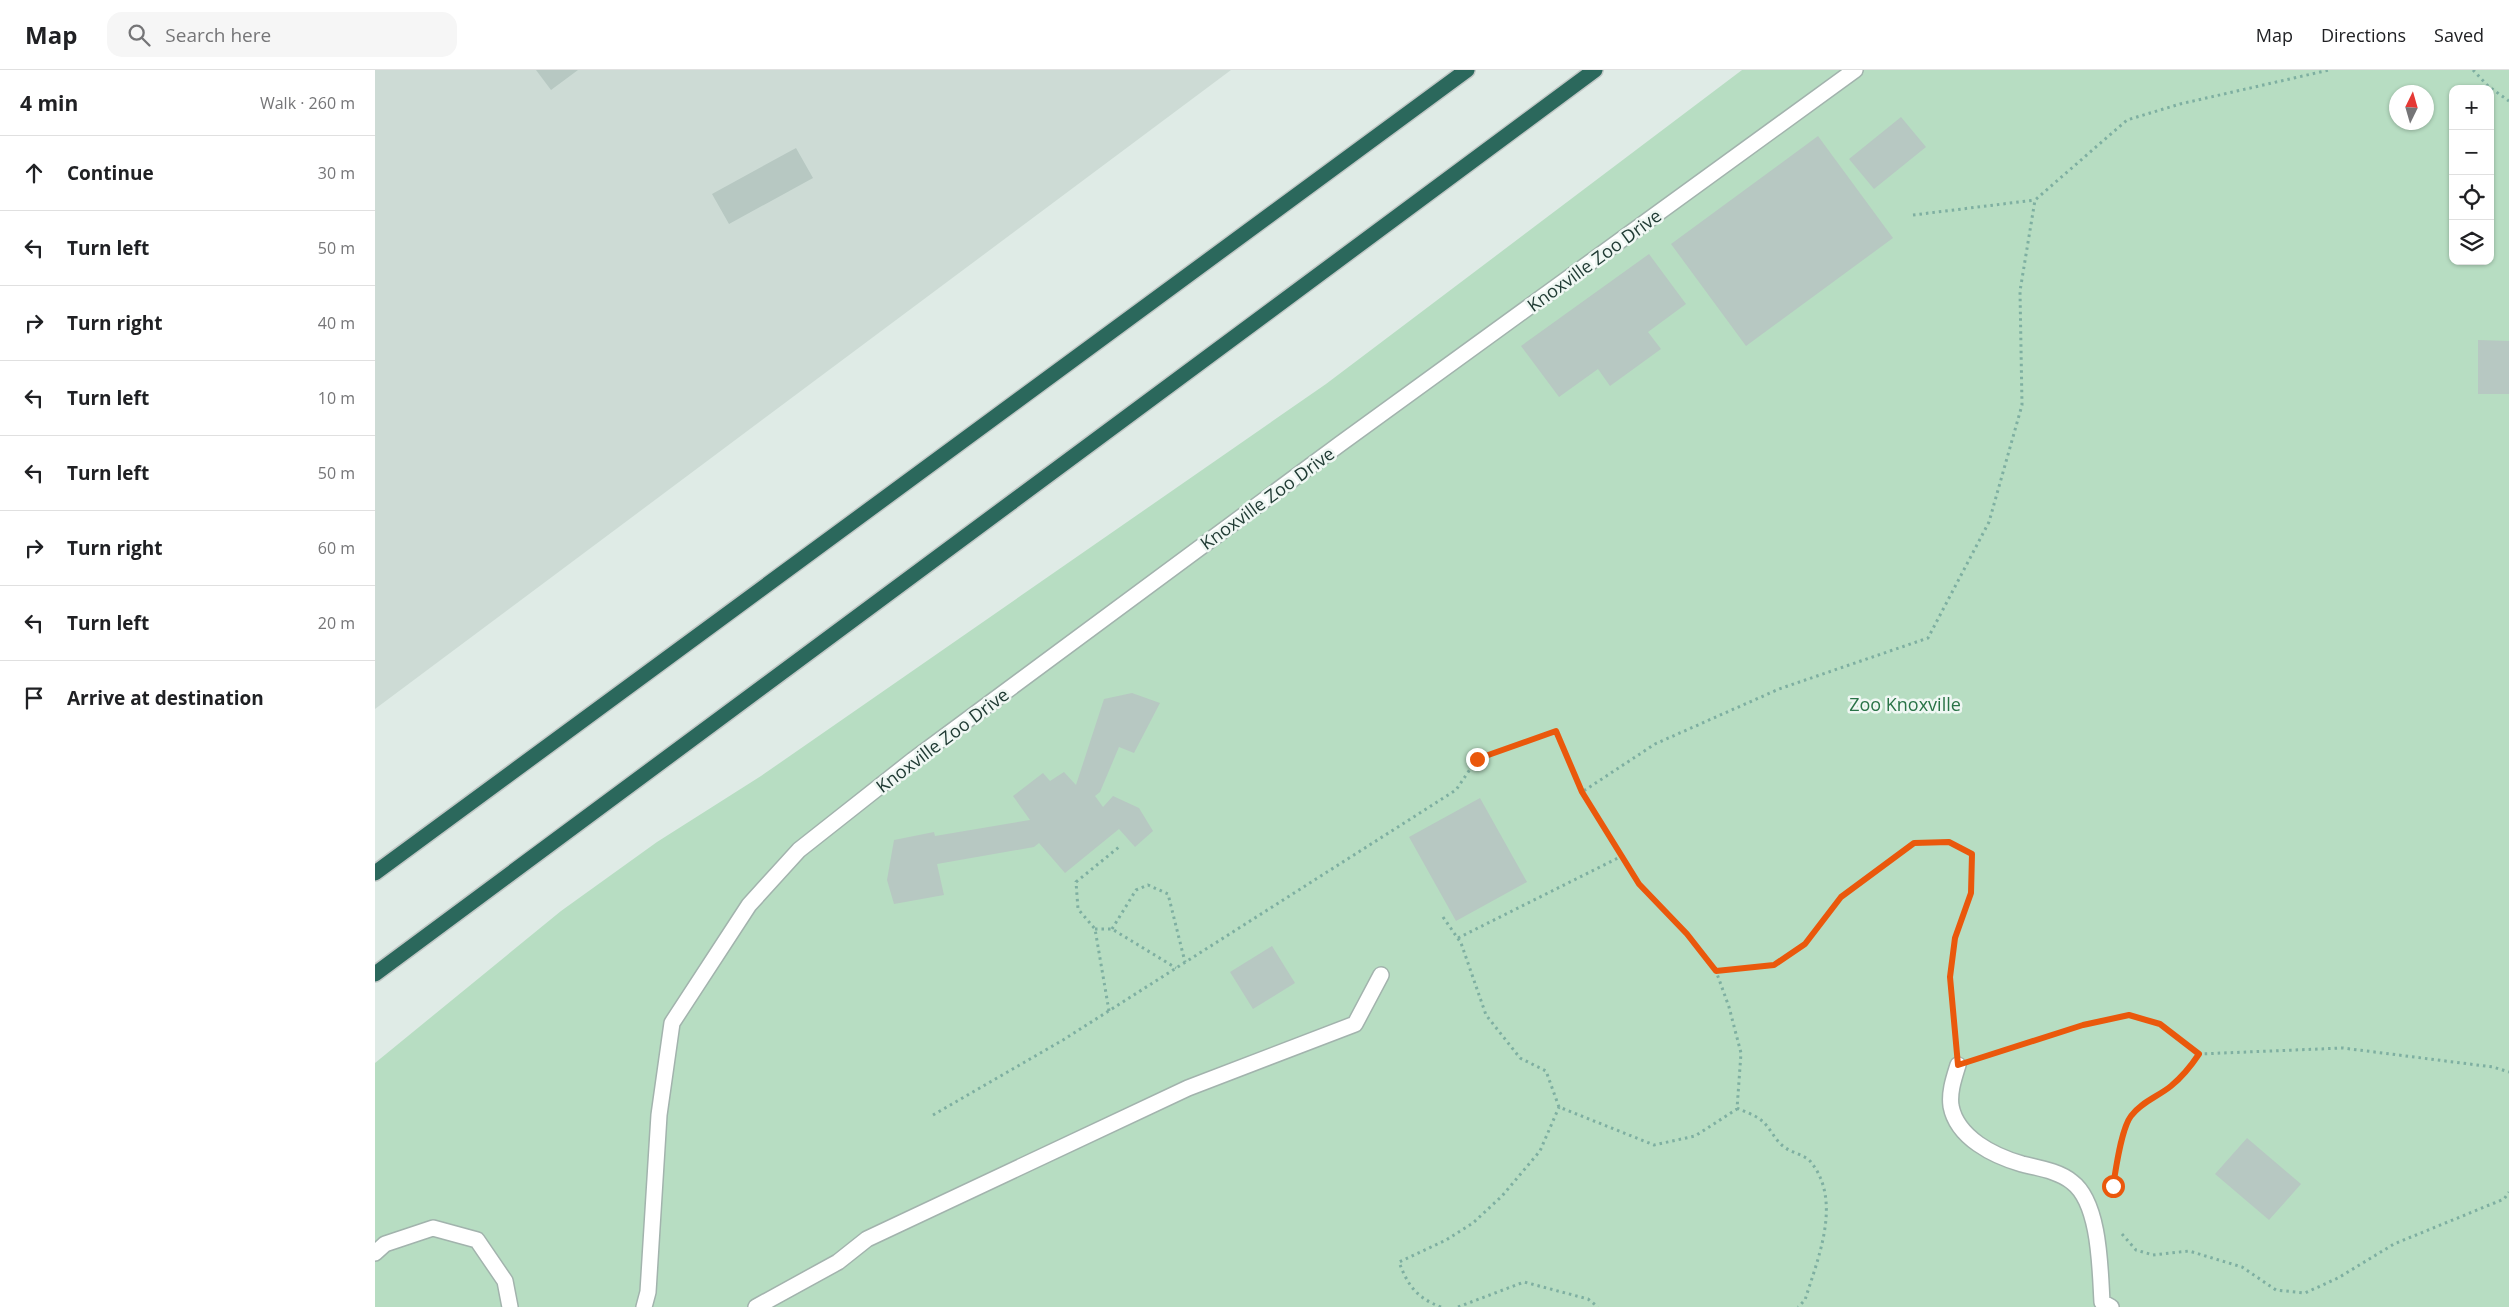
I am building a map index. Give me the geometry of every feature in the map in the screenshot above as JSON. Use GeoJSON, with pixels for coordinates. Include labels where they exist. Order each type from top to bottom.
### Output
{"type":"FeatureCollection","features":[{"type":"Feature","properties":{"kind":"highway"},"geometry":{"type":"LineString","coordinates":[[375,874],[1467,70]]}},
{"type":"Feature","properties":{"kind":"highway"},"geometry":{"type":"LineString","coordinates":[[375,974],[1595,70]]}},
{"type":"Feature","properties":{"kind":"street","name":"Knoxville Zoo Drive"},"geometry":{"type":"LineString","coordinates":[[645,1307],[648,1292],[659,1115],[672,1023],[749,905],[799,850],[913,760],[1348,438],[1855,70]]}},
{"type":"Feature","properties":{"kind":"street"},"geometry":{"type":"LineString","coordinates":[[756,1307],[838,1262],[867,1239],[1188,1088],[1355,1024],[1381,975]]}},
{"type":"Feature","properties":{"kind":"street"},"geometry":{"type":"LineString","coordinates":[[1958,1065],[1951,1087],[1951,1106],[1959,1125],[1985,1148],[2006,1159],[2053,1172],[2073,1182],[2090,1206],[2097,1236],[2102,1302],[2111,1307]]}},
{"type":"Feature","properties":{"kind":"street"},"geometry":{"type":"LineString","coordinates":[[375,1253],[385,1244],[433,1228],[477,1240],[505,1281],[510,1307]]}},
{"type":"Feature","properties":{"kind":"path"},"geometry":{"type":"LineString","coordinates":[[1913,215],[2035,200],[2127,120],[2180,104],[2329,70]]}},
{"type":"Feature","properties":{"kind":"path"},"geometry":{"type":"LineString","coordinates":[[2473,70],[2488,86],[2509,101]]}},
{"type":"Feature","properties":{"kind":"path"},"geometry":{"type":"LineString","coordinates":[[1582,792],[1655,744],[1779,688],[1928,638],[1989,522],[2023,405],[2020,291],[2035,200]]}},
{"type":"Feature","properties":{"kind":"path"},"geometry":{"type":"LineString","coordinates":[[933,1115],[1063,1040],[1456,790],[1477,759],[1556,731],[1582,792],[1639,884],[1687,934],[1716,971],[1729,1007],[1741,1052],[1737,1108]]}},
{"type":"Feature","properties":{"kind":"path"},"geometry":{"type":"LineString","coordinates":[[1716,971],[1774,965],[1805,944],[1841,897],[1914,843],[1949,842],[1972,854],[1971,893],[1955,938],[1950,977],[1958,1065],[2083,1025],[2129,1015],[2160,1024],[2199,1054],[2343,1048],[2493,1067],[2509,1072]]}},
{"type":"Feature","properties":{"kind":"path"},"geometry":{"type":"LineString","coordinates":[[1109,1011],[1095,929],[1078,909],[1076,882],[1119,847]]}},
{"type":"Feature","properties":{"kind":"path"},"geometry":{"type":"LineString","coordinates":[[1458,938],[1622,856]]}},
{"type":"Feature","properties":{"kind":"path"},"geometry":{"type":"LineString","coordinates":[[1112,929],[1136,890],[1148,885],[1168,894],[1185,962]]}},
{"type":"Feature","properties":{"kind":"path"},"geometry":{"type":"LineString","coordinates":[[1441,1307],[1430,1305],[1406,1281],[1399,1262],[1447,1240],[1466,1227],[1502,1196],[1540,1151],[1559,1107],[1546,1071],[1520,1058],[1486,1014],[1458,938],[1443,916]]}},
{"type":"Feature","properties":{"kind":"path"},"geometry":{"type":"LineString","coordinates":[[1095,929],[1112,929],[1176,968]]}},
{"type":"Feature","properties":{"kind":"path"},"geometry":{"type":"LineString","coordinates":[[2114,1205],[2113,1186],[2130,1116],[2171,1086],[2187,1071],[2199,1054]]}},
{"type":"Feature","properties":{"kind":"path"},"geometry":{"type":"LineString","coordinates":[[1559,1107],[1654,1145],[1695,1136],[1737,1108]]}},
{"type":"Feature","properties":{"kind":"path"},"geometry":{"type":"LineString","coordinates":[[1737,1108],[1762,1120],[1774,1138],[1789,1151],[1808,1159],[1821,1177],[1827,1208],[1822,1244],[1805,1300],[1798,1307]]}},
{"type":"Feature","properties":{"kind":"path"},"geometry":{"type":"LineString","coordinates":[[2120,1228],[2123,1235],[2136,1250],[2153,1255],[2189,1252],[2242,1267],[2276,1290],[2305,1292],[2338,1278],[2394,1244],[2504,1199],[2509,1192]]}},
{"type":"Feature","properties":{"kind":"path"},"geometry":{"type":"LineString","coordinates":[[1458,1307],[1524,1282],[1588,1299],[1598,1307]]}},
{"type":"Feature","properties":{"kind":"shaded area"},"geometry":{"type":"Polygon","coordinates":[[[375,70],[1231,70],[375,709],[375,70]]]}},
{"type":"Feature","properties":{"kind":"green space","name":"Zoo Knoxville"},"geometry":{"type":"Polygon","coordinates":[[[1742,70],[2509,70],[2509,1307],[375,1307],[375,1063],[561,911],[657,842],[761,776],[1326,384],[1742,70]]]}},
{"type":"Feature","properties":{"kind":"building"},"geometry":{"type":"Polygon","coordinates":[[[536,70],[578,70],[551,90],[536,70]]]}},
{"type":"Feature","properties":{"kind":"building"},"geometry":{"type":"Polygon","coordinates":[[[1901,117],[1926,147],[1874,189],[1849,159],[1901,117]]]}},
{"type":"Feature","properties":{"kind":"building"},"geometry":{"type":"Polygon","coordinates":[[[1818,136],[1893,238],[1746,346],[1671,244],[1818,136]]]}},
{"type":"Feature","properties":{"kind":"building"},"geometry":{"type":"Polygon","coordinates":[[[796,148],[813,178],[729,224],[712,194],[796,148]]]}},
{"type":"Feature","properties":{"kind":"building"},"geometry":{"type":"Polygon","coordinates":[[[1649,254],[1686,304],[1648,332],[1661,349],[1610,386],[1598,369],[1559,397],[1521,346],[1649,254]]]}},
{"type":"Feature","properties":{"kind":"building"},"geometry":{"type":"Polygon","coordinates":[[[2478,340],[2509,341],[2509,394],[2478,394],[2478,340]]]}},
{"type":"Feature","properties":{"kind":"building"},"geometry":{"type":"Polygon","coordinates":[[[1132,693],[1160,703],[1134,753],[1119,747],[1100,792],[1095,796],[1103,807],[1113,796],[1139,808],[1153,831],[1135,847],[1119,829],[1065,873],[1039,843],[1034,847],[937,864],[944,895],[894,904],[887,880],[894,840],[934,832],[935,836],[1030,820],[1013,796],[1043,773],[1050,781],[1064,772],[1076,785],[1104,699],[1132,693]]]}},
{"type":"Feature","properties":{"kind":"building"},"geometry":{"type":"Polygon","coordinates":[[[1480,798],[1527,882],[1456,921],[1409,837],[1480,798]]]}},
{"type":"Feature","properties":{"kind":"building"},"geometry":{"type":"Polygon","coordinates":[[[1272,946],[1295,983],[1253,1009],[1230,972],[1272,946]]]}},
{"type":"Feature","properties":{"kind":"building"},"geometry":{"type":"Polygon","coordinates":[[[2247,1138],[2301,1184],[2269,1220],[2215,1174],[2247,1138]]]}},
{"type":"Feature","properties":{"kind":"route"},"geometry":{"type":"LineString","coordinates":[[1477,759],[1556,731],[1582,792],[1639,884],[1687,934],[1716,971],[1774,965],[1805,944],[1841,897],[1914,843],[1949,842],[1972,854],[1971,893],[1955,938],[1950,977],[1958,1065],[2083,1025],[2129,1015],[2160,1024],[2199,1054],[2187,1071],[2171,1086],[2130,1116],[2121,1145],[2113,1186]]}}]}
